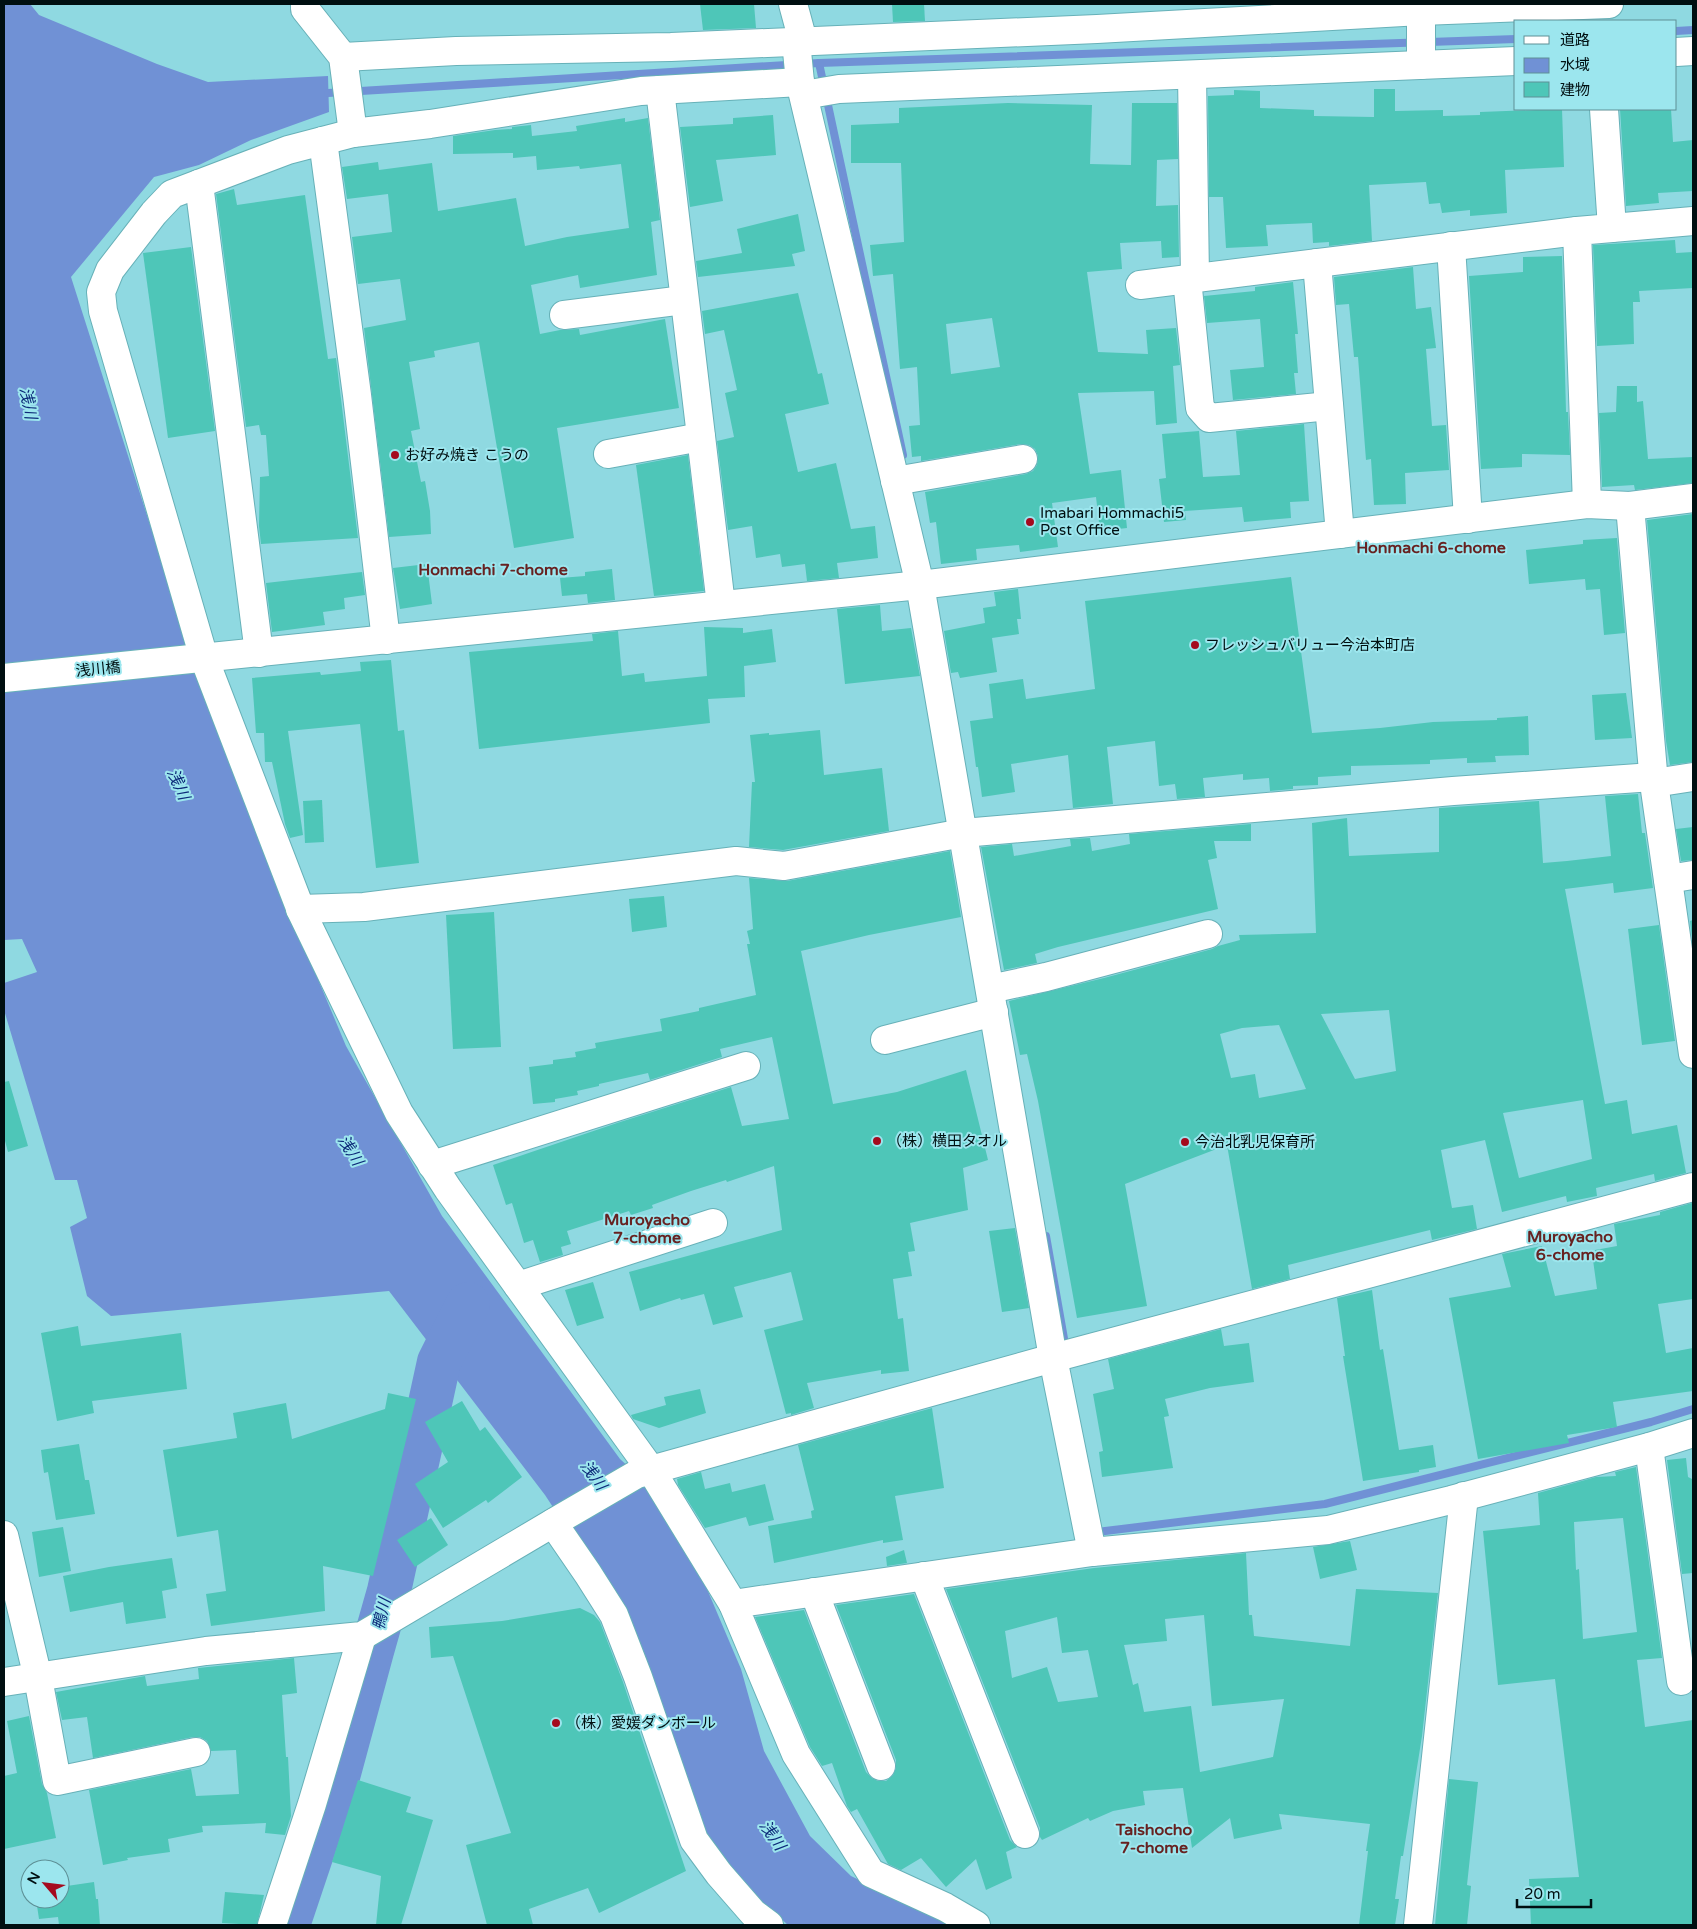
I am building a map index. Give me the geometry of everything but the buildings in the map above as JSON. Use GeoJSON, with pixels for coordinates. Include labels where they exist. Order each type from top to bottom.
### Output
{"type":"FeatureCollection","features":[{"type":"Feature","properties":{"kind":"street"},"geometry":{"type":"LineString","coordinates":[[304,4],[305,9],[344,65],[351,123]]}},
{"type":"Feature","properties":{"kind":"street"},"geometry":{"type":"LineString","coordinates":[[792,4],[799,43],[802,86],[920,585],[1054,1358],[1092,1552]]}},
{"type":"Feature","properties":{"kind":"street"},"geometry":{"type":"LineString","coordinates":[[344,65],[456,52],[799,43],[1097,30],[1421,19],[1609,4]]}},
{"type":"Feature","properties":{"kind":"street"},"geometry":{"type":"LineString","coordinates":[[1421,19],[1421,63]]}},
{"type":"Feature","properties":{"kind":"street"},"geometry":{"type":"LineString","coordinates":[[1677,52],[1693,51]]}},
{"type":"Feature","properties":{"kind":"street"},"geometry":{"type":"LineString","coordinates":[[976,1925],[945,1907],[871,1873],[796,1754],[733,1604],[518,1286],[432,1165],[399,1113],[300,909],[198,659],[103,311],[101,292],[110,270],[154,213],[172,194],[288,150],[323,141],[351,123],[430,124],[641,90],[802,86],[839,89],[1421,63],[1514,61]]}},
{"type":"Feature","properties":{"kind":"street"},"geometry":{"type":"LineString","coordinates":[[1192,74],[1191,278],[1200,408],[1209,418],[1329,406]]}},
{"type":"Feature","properties":{"kind":"street"},"geometry":{"type":"LineString","coordinates":[[660,90],[721,605]]}},
{"type":"Feature","properties":{"kind":"street"},"geometry":{"type":"LineString","coordinates":[[1604,110],[1612,228]]}},
{"type":"Feature","properties":{"kind":"street"},"geometry":{"type":"LineString","coordinates":[[323,141],[357,395],[386,640]]}},
{"type":"Feature","properties":{"kind":"street"},"geometry":{"type":"LineString","coordinates":[[199,184],[258,653]]}},
{"type":"Feature","properties":{"kind":"street"},"geometry":{"type":"LineString","coordinates":[[1140,285],[1577,231],[1693,221]]}},
{"type":"Feature","properties":{"kind":"street"},"geometry":{"type":"LineString","coordinates":[[1577,231],[1587,504]]}},
{"type":"Feature","properties":{"kind":"street"},"geometry":{"type":"LineString","coordinates":[[1451,246],[1468,519]]}},
{"type":"Feature","properties":{"kind":"street"},"geometry":{"type":"LineString","coordinates":[[1317,263],[1340,534]]}},
{"type":"Feature","properties":{"kind":"street"},"geometry":{"type":"LineString","coordinates":[[564,315],[684,300]]}},
{"type":"Feature","properties":{"kind":"street"},"geometry":{"type":"LineString","coordinates":[[608,454],[701,437]]}},
{"type":"Feature","properties":{"kind":"street"},"geometry":{"type":"LineString","coordinates":[[895,481],[1023,459]]}},
{"type":"Feature","properties":{"kind":"street","name":"浅川橋"},"geometry":{"type":"LineString","coordinates":[[4,678],[920,585],[1587,504],[1630,506],[1693,498]]}},
{"type":"Feature","properties":{"kind":"street"},"geometry":{"type":"LineString","coordinates":[[1630,506],[1653,780],[1680,877],[1693,1054]]}},
{"type":"Feature","properties":{"kind":"street"},"geometry":{"type":"LineString","coordinates":[[300,909],[364,907],[736,861],[784,866],[963,833],[1453,791],[1693,777]]}},
{"type":"Feature","properties":{"kind":"street"},"geometry":{"type":"LineString","coordinates":[[884,1040],[992,1001],[1046,977],[1208,934]]}},
{"type":"Feature","properties":{"kind":"street"},"geometry":{"type":"LineString","coordinates":[[432,1165],[746,1066]]}},
{"type":"Feature","properties":{"kind":"street"},"geometry":{"type":"LineString","coordinates":[[4,1682],[206,1651],[362,1636],[558,1520],[644,1472],[1054,1358],[1693,1188]]}},
{"type":"Feature","properties":{"kind":"street"},"geometry":{"type":"LineString","coordinates":[[518,1286],[713,1223]]}},
{"type":"Feature","properties":{"kind":"street"},"geometry":{"type":"LineString","coordinates":[[733,1604],[1092,1552],[1328,1530],[1649,1447],[1693,1433]]}},
{"type":"Feature","properties":{"kind":"street"},"geometry":{"type":"LineString","coordinates":[[1649,1447],[1681,1681]]}},
{"type":"Feature","properties":{"kind":"street"},"geometry":{"type":"LineString","coordinates":[[1418,1925],[1464,1496]]}},
{"type":"Feature","properties":{"kind":"street"},"geometry":{"type":"LineString","coordinates":[[558,1520],[588,1574],[614,1615],[638,1677],[694,1840],[730,1887],[753,1913],[769,1925]]}},
{"type":"Feature","properties":{"kind":"street"},"geometry":{"type":"LineString","coordinates":[[4,1535],[38,1678],[57,1781],[196,1752]]}},
{"type":"Feature","properties":{"kind":"street"},"geometry":{"type":"LineString","coordinates":[[924,1576],[1025,1834]]}},
{"type":"Feature","properties":{"kind":"street"},"geometry":{"type":"LineString","coordinates":[[814,1592],[882,1766]]}},
{"type":"Feature","properties":{"kind":"street"},"geometry":{"type":"LineString","coordinates":[[272,1925],[312,1804],[362,1636]]}},
{"type":"Feature","properties":{"kind":"water","name":"浅川"},"geometry":{"type":"Polygon","coordinates":[[[4,4],[30,4],[39,15],[157,64],[208,82],[328,76],[329,112],[251,140],[199,165],[154,177],[71,277],[182,625],[268,860],[346,1046],[442,1216],[620,1459],[657,1493],[707,1589],[741,1669],[764,1751],[810,1836],[851,1876],[952,1925],[788,1925],[737,1879],[694,1813],[626,1618],[545,1495],[389,1291],[111,1316],[87,1296],[70,1227],[87,1218],[77,1180],[55,1180],[4,1010],[4,983],[37,972],[22,939],[4,940],[4,4]]]}},
{"type":"Feature","properties":{"kind":"waterway"},"geometry":{"type":"LineString","coordinates":[[1677,31],[1693,30]]}},
{"type":"Feature","properties":{"kind":"waterway"},"geometry":{"type":"LineString","coordinates":[[328,93],[819,63],[1514,39]]}},
{"type":"Feature","properties":{"kind":"waterway"},"geometry":{"type":"LineString","coordinates":[[819,63],[903,455]]}},
{"type":"Feature","properties":{"kind":"waterway"},"geometry":{"type":"LineString","coordinates":[[1046,1236],[1066,1350]]}},
{"type":"Feature","properties":{"kind":"waterway","name":"鴨川"},"geometry":{"type":"LineString","coordinates":[[288,1925],[339,1773],[389,1591],[439,1362],[468,1304]]}},
{"type":"Feature","properties":{"kind":"waterway"},"geometry":{"type":"LineString","coordinates":[[1096,1526],[1097,1532],[1325,1504],[1651,1422],[1693,1409]]}},
{"type":"Feature","properties":{"kind":"place","name":"お好み焼き こうの"},"geometry":{"type":"Point","coordinates":[395,455]}},
{"type":"Feature","properties":{"kind":"place","name":"Imabari Hommachi5 Post Office"},"geometry":{"type":"Point","coordinates":[1030,522]}},
{"type":"Feature","properties":{"kind":"place","name":"フレッシュバリュー今治本町店"},"geometry":{"type":"Point","coordinates":[1195,645]}},
{"type":"Feature","properties":{"kind":"place","name":"（株）横田タオル"},"geometry":{"type":"Point","coordinates":[877,1141]}},
{"type":"Feature","properties":{"kind":"place","name":"今治北乳児保育所"},"geometry":{"type":"Point","coordinates":[1185,1142]}},
{"type":"Feature","properties":{"kind":"place","name":"（株）愛媛ダンボール"},"geometry":{"type":"Point","coordinates":[556,1723]}},
{"type":"Feature","properties":{"kind":"district","name":"Honmachi 6-chome"},"geometry":{"type":"Point","coordinates":[1431,547]}},
{"type":"Feature","properties":{"kind":"district","name":"Honmachi 7-chome"},"geometry":{"type":"Point","coordinates":[493,569]}},
{"type":"Feature","properties":{"kind":"district","name":"Muroyacho 7-chome"},"geometry":{"type":"Point","coordinates":[647,1228]}},
{"type":"Feature","properties":{"kind":"district","name":"Muroyacho 6-chome"},"geometry":{"type":"Point","coordinates":[1570,1245]}},
{"type":"Feature","properties":{"kind":"district","name":"Taishocho 7-chome"},"geometry":{"type":"Point","coordinates":[1154,1838]}}]}
